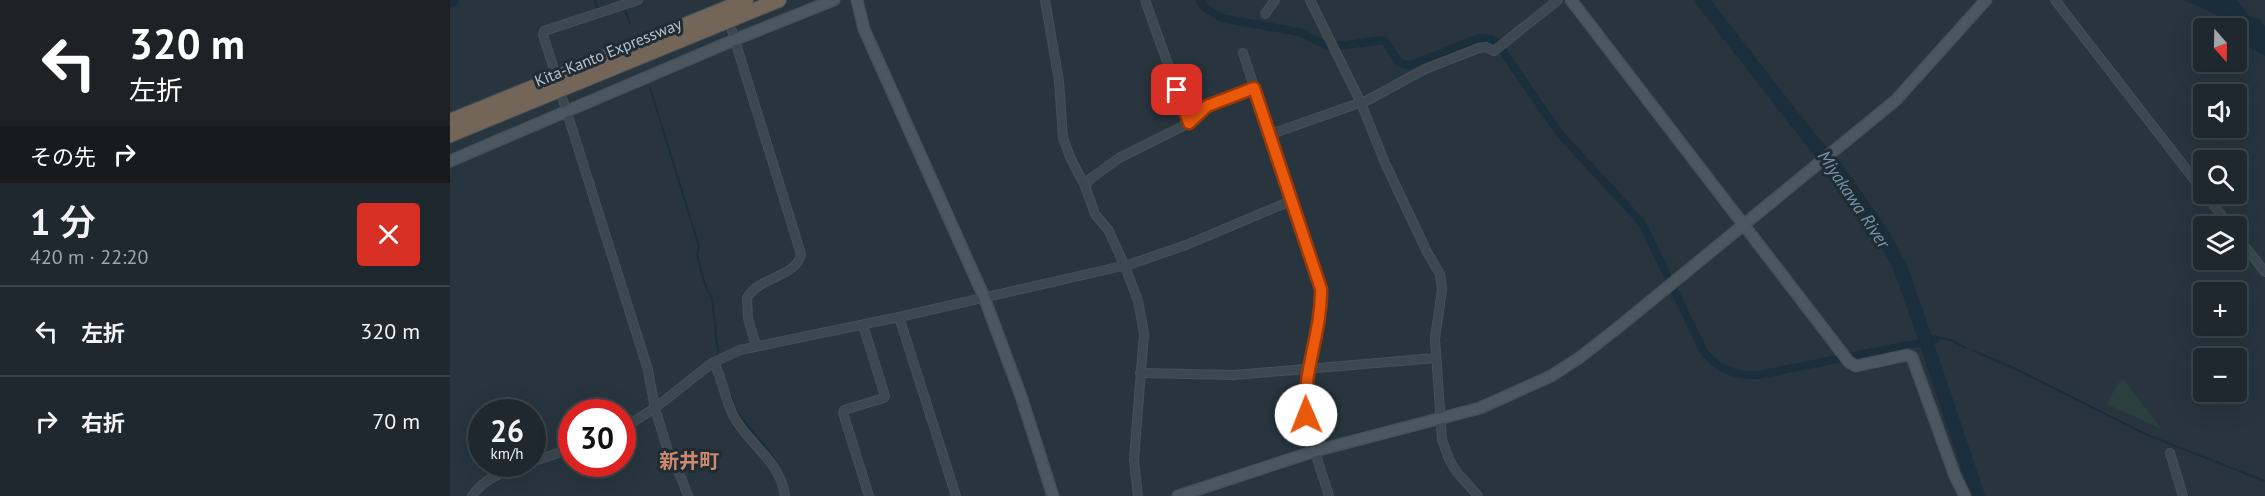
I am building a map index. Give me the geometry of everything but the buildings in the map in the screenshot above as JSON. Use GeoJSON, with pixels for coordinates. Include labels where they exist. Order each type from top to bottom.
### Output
{"type":"FeatureCollection","features":[{"type":"Feature","properties":{"kind":"highway","name":"Kita-Kanto Expressway"},"geometry":{"type":"LineString","coordinates":[[450,121],[746,0]]}},
{"type":"Feature","properties":{"kind":"highway","name":"Kita-Kanto Expressway"},"geometry":{"type":"LineString","coordinates":[[450,135],[779,0]]}},
{"type":"Feature","properties":{"kind":"street"},"geometry":{"type":"LineString","coordinates":[[553,66],[543,35],[544,31],[638,0]]}},
{"type":"Feature","properties":{"kind":"street"},"geometry":{"type":"LineString","coordinates":[[450,161],[567,112],[733,35],[834,0]]}},
{"type":"Feature","properties":{"kind":"street"},"geometry":{"type":"LineString","coordinates":[[857,0],[869,39],[984,297],[1021,396],[1053,496]]}},
{"type":"Feature","properties":{"kind":"street"},"geometry":{"type":"LineString","coordinates":[[1045,0],[1059,81],[1063,138],[1095,214],[1109,231],[1124,265],[1136,294],[1143,324],[1134,460],[1138,496]]}},
{"type":"Feature","properties":{"kind":"street"},"geometry":{"type":"LineString","coordinates":[[1145,0],[1189,123]]}},
{"type":"Feature","properties":{"kind":"street"},"geometry":{"type":"LineString","coordinates":[[1265,14],[1275,0]]}},
{"type":"Feature","properties":{"kind":"street"},"geometry":{"type":"LineString","coordinates":[[1310,0],[1361,103],[1388,169],[1427,252],[1440,274],[1442,285],[1435,338],[1442,440],[1456,471],[1478,496]]}},
{"type":"Feature","properties":{"kind":"street"},"geometry":{"type":"LineString","coordinates":[[1270,134],[1361,103],[1436,65],[1479,48],[1486,47],[1494,51],[1558,0]]}},
{"type":"Feature","properties":{"kind":"street"},"geometry":{"type":"LineString","coordinates":[[1571,0],[1846,358],[1856,366],[1907,355],[1912,357],[1955,476],[1965,496]]}},
{"type":"Feature","properties":{"kind":"street"},"geometry":{"type":"LineString","coordinates":[[1178,496],[1204,492],[1315,451],[1480,408],[1551,376],[1579,358],[1672,284],[1906,91],[1986,0]]}},
{"type":"Feature","properties":{"kind":"street"},"geometry":{"type":"LineString","coordinates":[[2055,0],[2193,179]]}},
{"type":"Feature","properties":{"kind":"street"},"geometry":{"type":"LineString","coordinates":[[733,35],[801,254],[792,268],[757,286],[747,298],[748,318],[756,346]]}},
{"type":"Feature","properties":{"kind":"street"},"geometry":{"type":"LineString","coordinates":[[1243,53],[1321,289],[1321,304],[1304,400],[1315,451],[1329,496]]}},
{"type":"Feature","properties":{"kind":"street"},"geometry":{"type":"LineString","coordinates":[[1085,186],[1090,179],[1119,158],[1189,123],[1207,106],[1254,88]]}},
{"type":"Feature","properties":{"kind":"street"},"geometry":{"type":"LineString","coordinates":[[563,100],[648,370],[655,408],[670,458],[683,481],[688,496]]}},
{"type":"Feature","properties":{"kind":"street"},"geometry":{"type":"LineString","coordinates":[[636,420],[729,353],[899,317],[1124,265],[1156,256],[1293,200]]}},
{"type":"Feature","properties":{"kind":"street"},"geometry":{"type":"LineString","coordinates":[[2213,204],[2222,216]]}},
{"type":"Feature","properties":{"kind":"street"},"geometry":{"type":"LineString","coordinates":[[2247,249],[2265,272]]}},
{"type":"Feature","properties":{"kind":"street"},"geometry":{"type":"LineString","coordinates":[[899,317],[956,496]]}},
{"type":"Feature","properties":{"kind":"street"},"geometry":{"type":"LineString","coordinates":[[862,325],[885,396],[844,410],[843,413],[869,496]]}},
{"type":"Feature","properties":{"kind":"street"},"geometry":{"type":"LineString","coordinates":[[1140,373],[1234,375],[1436,358]]}},
{"type":"Feature","properties":{"kind":"street"},"geometry":{"type":"LineString","coordinates":[[714,362],[734,415],[772,464],[783,483],[785,496]]}},
{"type":"Feature","properties":{"kind":"street"},"geometry":{"type":"LineString","coordinates":[[2170,453],[2183,496]]}},
{"type":"Feature","properties":{"kind":"street"},"geometry":{"type":"LineString","coordinates":[[472,496],[480,485],[494,477]]}},
{"type":"Feature","properties":{"kind":"green space"},"geometry":{"type":"Polygon","coordinates":[[[2122,378],[2162,429],[2106,404],[2122,378]]]}},
{"type":"Feature","properties":{"kind":"water"},"geometry":{"type":"Polygon","coordinates":[[[2184,0],[2237,0],[2249,16],[2260,19],[2265,27],[2265,56],[2248,47],[2247,18],[2223,18],[2184,0]]]}},
{"type":"Feature","properties":{"kind":"waterway"},"geometry":{"type":"LineString","coordinates":[[595,0],[597,7],[600,8],[622,2]]}},
{"type":"Feature","properties":{"kind":"waterway"},"geometry":{"type":"LineString","coordinates":[[1199,0],[1205,8],[1221,18],[1299,32],[1330,47],[1384,40],[1399,62],[1409,66],[1479,38],[1491,39],[1497,43],[1560,134],[1642,223],[1703,350],[1720,367],[1734,373],[1758,375],[1908,345]]}},
{"type":"Feature","properties":{"kind":"waterway","name":"Miyakawa River"},"geometry":{"type":"LineString","coordinates":[[1702,0],[1807,135],[1838,171],[1883,235],[1900,267],[1978,496]]}},
{"type":"Feature","properties":{"kind":"waterway"},"geometry":{"type":"LineString","coordinates":[[624,7],[630,24]]}},
{"type":"Feature","properties":{"kind":"waterway"},"geometry":{"type":"LineString","coordinates":[[650,88],[699,246],[697,253],[701,271],[712,298],[718,353]]}},
{"type":"Feature","properties":{"kind":"waterway"},"geometry":{"type":"LineString","coordinates":[[1940,338],[1951,340],[1966,348]]}},
{"type":"Feature","properties":{"kind":"waterway","name":"Miyakawa River"},"geometry":{"type":"LineString","coordinates":[[1914,344],[1935,339]]}},
{"type":"Feature","properties":{"kind":"waterway"},"geometry":{"type":"LineString","coordinates":[[1974,351],[2016,369],[2145,434],[2265,481]]}},
{"type":"Feature","properties":{"kind":"waterway"},"geometry":{"type":"LineString","coordinates":[[730,393],[736,411],[772,455],[783,476]]}},
{"type":"Feature","properties":{"kind":"district","name":"新井町"},"geometry":{"type":"Point","coordinates":[689,461]}},
{"type":"Feature","properties":{"kind":"route"},"geometry":{"type":"LineString","coordinates":[[1177,90],[1189,123],[1207,106],[1254,88],[1321,289],[1321,304],[1305,386],[1306,415]]}}]}
